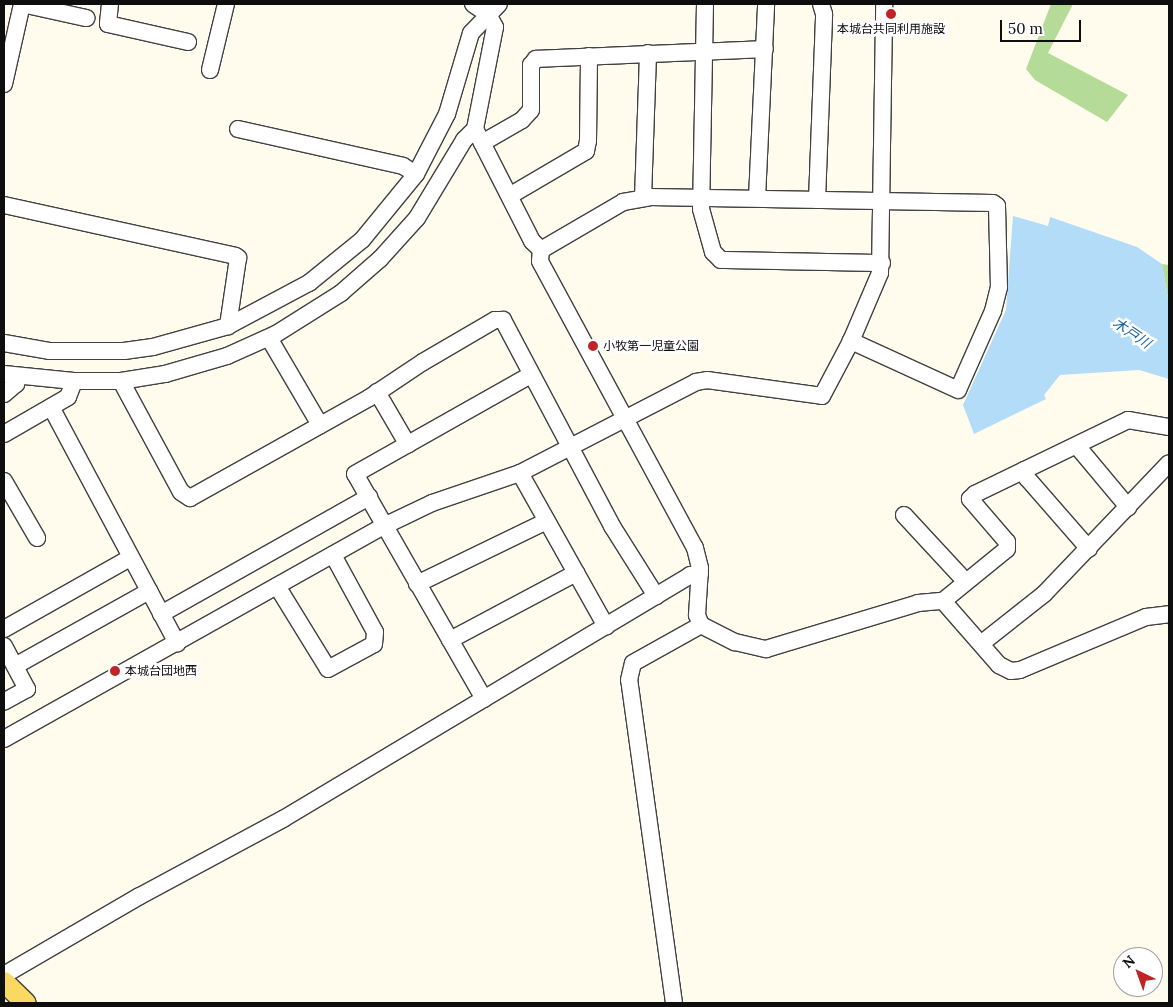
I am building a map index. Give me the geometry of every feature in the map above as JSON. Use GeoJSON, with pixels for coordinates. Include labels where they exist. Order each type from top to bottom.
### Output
{"type":"FeatureCollection","features":[{"type":"Feature","properties":{"kind":"main road"},"geometry":{"type":"LineString","coordinates":[[4,982],[26,1003]]}},
{"type":"Feature","properties":{"kind":"street"},"geometry":{"type":"LineString","coordinates":[[4,78],[22,4],[86,18]]}},
{"type":"Feature","properties":{"kind":"street"},"geometry":{"type":"LineString","coordinates":[[110,4],[108,24],[188,42]]}},
{"type":"Feature","properties":{"kind":"street"},"geometry":{"type":"LineString","coordinates":[[211,70],[226,4]]}},
{"type":"Feature","properties":{"kind":"street"},"geometry":{"type":"LineString","coordinates":[[473,4],[493,9]]}},
{"type":"Feature","properties":{"kind":"street"},"geometry":{"type":"LineString","coordinates":[[705,4],[701,198],[702,216],[713,252],[721,260],[882,263]]}},
{"type":"Feature","properties":{"kind":"street"},"geometry":{"type":"LineString","coordinates":[[757,198],[766,4]]}},
{"type":"Feature","properties":{"kind":"street"},"geometry":{"type":"LineString","coordinates":[[817,200],[824,14],[821,4]]}},
{"type":"Feature","properties":{"kind":"street"},"geometry":{"type":"LineString","coordinates":[[4,739],[384,526],[432,503],[520,473],[683,387],[707,380],[822,396],[851,341],[879,279],[882,263],[879,202],[884,4]]}},
{"type":"Feature","properties":{"kind":"street"},"geometry":{"type":"LineString","coordinates":[[493,9],[495,31],[479,136],[511,196],[532,241],[541,250]]}},
{"type":"Feature","properties":{"kind":"street"},"geometry":{"type":"LineString","coordinates":[[4,343],[50,351],[124,351],[180,341],[228,326],[282,300],[340,259],[383,217],[416,174],[447,114],[471,33],[493,9]]}},
{"type":"Feature","properties":{"kind":"street"},"geometry":{"type":"LineString","coordinates":[[10,376],[74,381],[121,381],[194,367],[269,338],[341,293],[380,259],[417,218],[464,140],[522,120],[531,110],[533,60],[765,49]]}},
{"type":"Feature","properties":{"kind":"street"},"geometry":{"type":"LineString","coordinates":[[643,198],[648,54]]}},
{"type":"Feature","properties":{"kind":"street"},"geometry":{"type":"LineString","coordinates":[[511,196],[586,151],[588,141],[588,56]]}},
{"type":"Feature","properties":{"kind":"street"},"geometry":{"type":"LineString","coordinates":[[238,129],[403,166],[416,174]]}},
{"type":"Feature","properties":{"kind":"street"},"geometry":{"type":"LineString","coordinates":[[541,250],[623,202],[643,198],[757,198],[993,203],[998,206],[999,287],[993,311],[958,390],[851,341]]}},
{"type":"Feature","properties":{"kind":"street"},"geometry":{"type":"LineString","coordinates":[[4,205],[235,256],[238,258],[228,326]]}},
{"type":"Feature","properties":{"kind":"street"},"geometry":{"type":"LineString","coordinates":[[541,250],[540,261],[695,548],[700,574],[697,615],[701,625],[747,646],[766,649],[918,603],[943,601],[1007,549],[1007,542],[970,499],[1024,470],[1128,420],[1169,427]]}},
{"type":"Feature","properties":{"kind":"street"},"geometry":{"type":"LineString","coordinates":[[121,381],[186,497],[320,425],[496,320],[507,323],[532,375],[612,526],[656,596]]}},
{"type":"Feature","properties":{"kind":"street"},"geometry":{"type":"LineString","coordinates":[[269,338],[320,425]]}},
{"type":"Feature","properties":{"kind":"street"},"geometry":{"type":"LineString","coordinates":[[484,699],[356,474],[532,375]]}},
{"type":"Feature","properties":{"kind":"street"},"geometry":{"type":"LineString","coordinates":[[4,394],[16,384],[10,376]]}},
{"type":"Feature","properties":{"kind":"street"},"geometry":{"type":"LineString","coordinates":[[4,434],[68,397],[74,381]]}},
{"type":"Feature","properties":{"kind":"street"},"geometry":{"type":"LineString","coordinates":[[377,392],[408,445]]}},
{"type":"Feature","properties":{"kind":"street"},"geometry":{"type":"LineString","coordinates":[[51,407],[177,643]]}},
{"type":"Feature","properties":{"kind":"street"},"geometry":{"type":"LineString","coordinates":[[1076,446],[1128,508]]}},
{"type":"Feature","properties":{"kind":"street"},"geometry":{"type":"LineString","coordinates":[[982,643],[1044,594],[1169,463]]}},
{"type":"Feature","properties":{"kind":"street"},"geometry":{"type":"LineString","coordinates":[[1024,470],[1027,478],[1089,549]]}},
{"type":"Feature","properties":{"kind":"street"},"geometry":{"type":"LineString","coordinates":[[520,473],[606,626]]}},
{"type":"Feature","properties":{"kind":"street"},"geometry":{"type":"LineString","coordinates":[[4,480],[37,538]]}},
{"type":"Feature","properties":{"kind":"street"},"geometry":{"type":"LineString","coordinates":[[161,614],[369,497]]}},
{"type":"Feature","properties":{"kind":"street"},"geometry":{"type":"LineString","coordinates":[[904,515],[966,582]]}},
{"type":"Feature","properties":{"kind":"street"},"geometry":{"type":"LineString","coordinates":[[418,584],[547,521]]}},
{"type":"Feature","properties":{"kind":"street"},"geometry":{"type":"LineString","coordinates":[[277,586],[328,669],[374,644],[375,632],[333,555]]}},
{"type":"Feature","properties":{"kind":"street"},"geometry":{"type":"LineString","coordinates":[[4,629],[130,558]]}},
{"type":"Feature","properties":{"kind":"street"},"geometry":{"type":"LineString","coordinates":[[450,640],[576,573]]}},
{"type":"Feature","properties":{"kind":"street"},"geometry":{"type":"LineString","coordinates":[[4,975],[140,896],[283,819],[690,575],[700,574]]}},
{"type":"Feature","properties":{"kind":"street"},"geometry":{"type":"LineString","coordinates":[[15,666],[149,591]]}},
{"type":"Feature","properties":{"kind":"street"},"geometry":{"type":"LineString","coordinates":[[943,601],[1004,670],[1020,670],[1146,617],[1169,614]]}},
{"type":"Feature","properties":{"kind":"street"},"geometry":{"type":"LineString","coordinates":[[674,1003],[629,674],[639,659],[701,625]]}},
{"type":"Feature","properties":{"kind":"street"},"geometry":{"type":"LineString","coordinates":[[4,646],[27,689],[4,702]]}},
{"type":"Feature","properties":{"kind":"green space"},"geometry":{"type":"Polygon","coordinates":[[[1051,4],[1073,4],[1048,53],[1128,95],[1107,122],[1035,80],[1026,69],[1051,4]]]}},
{"type":"Feature","properties":{"kind":"green space"},"geometry":{"type":"Polygon","coordinates":[[[1162,264],[1169,265],[1169,304],[1162,264]]]}},
{"type":"Feature","properties":{"kind":"water","name":"木戸川"},"geometry":{"type":"Polygon","coordinates":[[[1013,216],[1048,226],[1050,217],[1137,247],[1162,264],[1169,304],[1169,379],[1139,370],[1060,375],[1044,395],[1046,399],[974,434],[963,405],[1006,310],[1013,216]]]}},
{"type":"Feature","properties":{"kind":"place","name":"本城台共同利用施設"},"geometry":{"type":"Point","coordinates":[891,14]}},
{"type":"Feature","properties":{"kind":"place","name":"小牧第一児童公園"},"geometry":{"type":"Point","coordinates":[593,346]}},
{"type":"Feature","properties":{"kind":"place","name":"本城台団地西"},"geometry":{"type":"Point","coordinates":[115,671]}}]}
